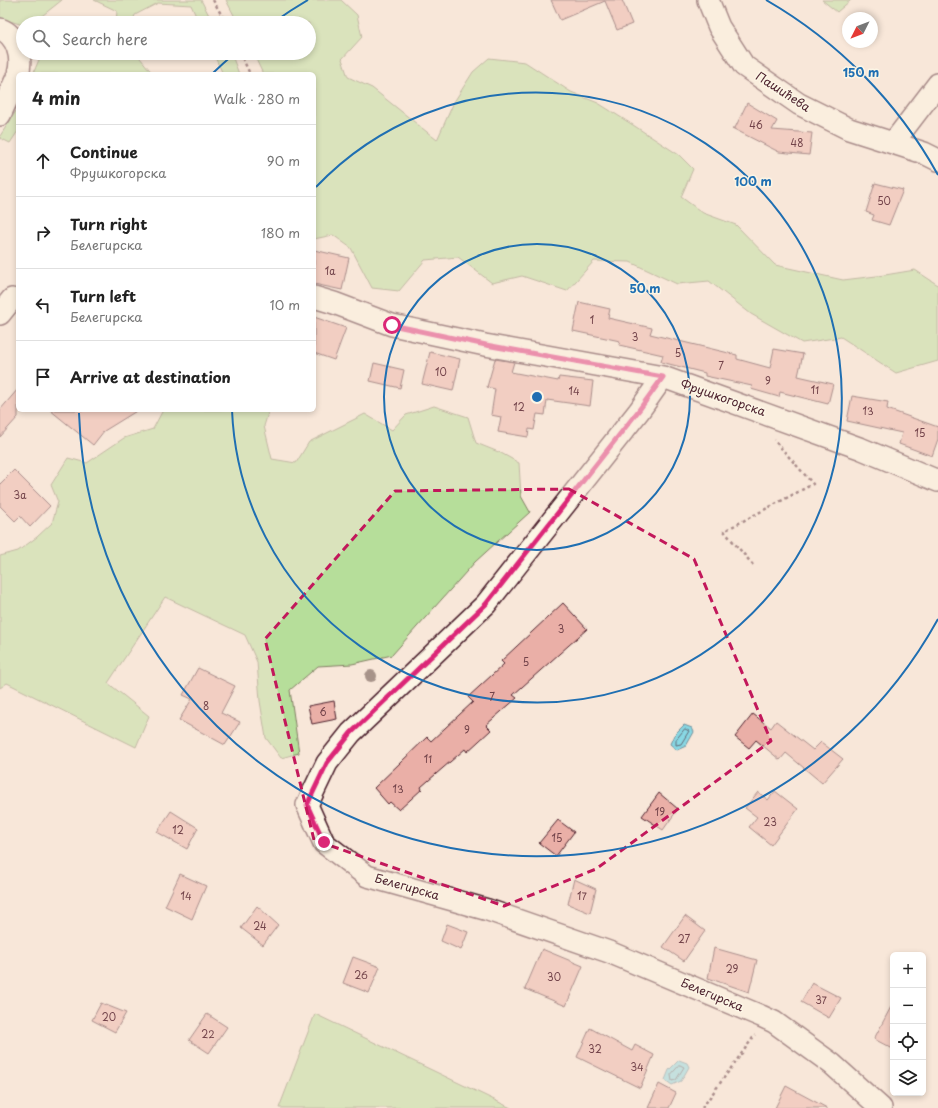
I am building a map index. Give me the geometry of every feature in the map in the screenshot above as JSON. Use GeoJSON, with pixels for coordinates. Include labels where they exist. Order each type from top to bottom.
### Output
{"type":"FeatureCollection","features":[{"type":"Feature","properties":{"kind":"street","name":"Пашићева"},"geometry":{"type":"LineString","coordinates":[[708,0],[719,27],[744,66],[799,104],[849,129],[924,153],[938,160]]}},
{"type":"Feature","properties":{"kind":"street"},"geometry":{"type":"LineString","coordinates":[[0,29],[4,30],[16,44]]}},
{"type":"Feature","properties":{"kind":"street"},"geometry":{"type":"LineString","coordinates":[[18,72],[19,60]]}},
{"type":"Feature","properties":{"kind":"street"},"geometry":{"type":"LineString","coordinates":[[0,115],[16,79]]}},
{"type":"Feature","properties":{"kind":"street"},"geometry":{"type":"LineString","coordinates":[[893,143],[938,84]]}},
{"type":"Feature","properties":{"kind":"street","name":"Фрушкогорска"},"geometry":{"type":"LineString","coordinates":[[316,298],[334,303],[392,325],[486,345],[663,377],[862,449],[938,480]]}},
{"type":"Feature","properties":{"kind":"street","name":"Белегирска"},"geometry":{"type":"LineString","coordinates":[[663,377],[634,417],[486,604],[351,733],[327,763],[307,805],[324,842],[367,876],[488,910],[609,952],[767,1018],[832,1064],[881,1108]]}},
{"type":"Feature","properties":{"kind":"path"},"geometry":{"type":"LineString","coordinates":[[213,0],[222,16]]}},
{"type":"Feature","properties":{"kind":"path"},"geometry":{"type":"LineString","coordinates":[[243,60],[249,72]]}},
{"type":"Feature","properties":{"kind":"path"},"geometry":{"type":"LineString","coordinates":[[753,565],[724,531],[814,484],[771,438]]}},
{"type":"Feature","properties":{"kind":"path"},"geometry":{"type":"LineString","coordinates":[[702,1108],[767,1018]]}},
{"type":"Feature","properties":{"kind":"highlighted area"},"geometry":{"type":"Polygon","coordinates":[[[569,489],[694,559],[771,741],[596,869],[504,906],[314,840],[265,639],[395,491],[569,489]]]}},
{"type":"Feature","properties":{"kind":"green space"},"geometry":{"type":"Polygon","coordinates":[[[0,0],[62,0],[42,16],[16,16],[16,23],[0,18],[0,0]]]}},
{"type":"Feature","properties":{"kind":"green space"},"geometry":{"type":"Polygon","coordinates":[[[94,0],[201,0],[209,16],[196,16],[191,5],[158,3],[135,16],[117,16],[117,11],[94,0]]]}},
{"type":"Feature","properties":{"kind":"green space"},"geometry":{"type":"Polygon","coordinates":[[[226,0],[341,0],[357,15],[362,37],[342,59],[348,77],[372,88],[437,140],[454,102],[473,72],[489,58],[525,62],[571,92],[598,103],[679,155],[693,169],[681,197],[703,213],[736,225],[775,265],[843,280],[915,270],[938,285],[938,361],[896,373],[841,337],[802,343],[751,314],[709,281],[677,284],[630,262],[594,261],[567,291],[522,276],[492,283],[458,257],[425,260],[399,291],[372,288],[351,248],[333,235],[316,239],[316,72],[262,72],[256,60],[316,60],[316,16],[234,16],[226,0]]]}},
{"type":"Feature","properties":{"kind":"green space"},"geometry":{"type":"Polygon","coordinates":[[[822,0],[851,0],[837,12],[822,0]]]}},
{"type":"Feature","properties":{"kind":"green space"},"geometry":{"type":"Polygon","coordinates":[[[39,60],[142,60],[151,72],[34,72],[39,60]]]}},
{"type":"Feature","properties":{"kind":"green space"},"geometry":{"type":"Polygon","coordinates":[[[216,60],[234,60],[238,72],[222,72],[216,60]]]}},
{"type":"Feature","properties":{"kind":"green space"},"geometry":{"type":"Polygon","coordinates":[[[16,111],[16,134],[10,143],[0,138],[16,111]]]}},
{"type":"Feature","properties":{"kind":"green space"},"geometry":{"type":"Polygon","coordinates":[[[434,406],[468,417],[476,443],[501,453],[519,463],[521,496],[530,512],[475,562],[392,655],[352,664],[318,666],[290,690],[299,753],[281,758],[266,738],[260,701],[257,662],[245,635],[165,597],[108,683],[149,716],[136,747],[7,683],[0,688],[0,556],[18,551],[37,537],[52,523],[58,502],[51,485],[68,458],[87,463],[124,438],[153,429],[162,412],[268,412],[264,426],[272,459],[296,463],[309,442],[365,414],[392,430],[406,415],[434,406]]]}},
{"type":"Feature","properties":{"kind":"green space"},"geometry":{"type":"Polygon","coordinates":[[[315,1014],[511,1108],[279,1108],[315,1014]]]}},
{"type":"Feature","properties":{"kind":"water"},"geometry":{"type":"Polygon","coordinates":[[[684,725],[692,728],[694,732],[686,746],[677,750],[670,744],[674,735],[684,725]]]}},
{"type":"Feature","properties":{"kind":"water"},"geometry":{"type":"Polygon","coordinates":[[[679,1060],[687,1063],[689,1067],[681,1081],[672,1085],[665,1080],[669,1070],[679,1060]]]}},
{"type":"Feature","properties":{"kind":"building"},"geometry":{"type":"Polygon","coordinates":[[[551,0],[622,0],[632,24],[617,30],[605,1],[560,20],[551,0]]]}},
{"type":"Feature","properties":{"kind":"building"},"geometry":{"type":"Polygon","coordinates":[[[747,103],[777,121],[772,130],[812,133],[809,155],[779,152],[732,128],[735,128],[747,103]]]}},
{"type":"Feature","properties":{"kind":"building"},"geometry":{"type":"Polygon","coordinates":[[[875,183],[903,190],[889,225],[872,220],[874,215],[866,212],[875,183]]]}},
{"type":"Feature","properties":{"kind":"building"},"geometry":{"type":"Polygon","coordinates":[[[316,250],[349,258],[342,290],[316,284],[316,250]]]}},
{"type":"Feature","properties":{"kind":"building"},"geometry":{"type":"Polygon","coordinates":[[[579,302],[610,309],[608,318],[652,328],[650,334],[737,355],[737,359],[770,368],[774,349],[803,354],[798,376],[833,384],[828,404],[780,392],[779,397],[751,389],[752,386],[705,376],[705,373],[661,362],[663,355],[619,345],[620,341],[573,331],[579,302]]]}},
{"type":"Feature","properties":{"kind":"building"},"geometry":{"type":"Polygon","coordinates":[[[316,318],[346,328],[334,360],[316,354],[316,318]]]}},
{"type":"Feature","properties":{"kind":"building"},"geometry":{"type":"Polygon","coordinates":[[[430,352],[460,359],[453,391],[422,384],[430,352]]]}},
{"type":"Feature","properties":{"kind":"building"},"geometry":{"type":"Polygon","coordinates":[[[495,359],[514,362],[511,372],[558,381],[559,377],[593,381],[590,406],[547,400],[545,415],[537,414],[534,430],[529,429],[528,437],[498,432],[501,417],[491,415],[495,389],[487,387],[495,359]]]}},
{"type":"Feature","properties":{"kind":"building"},"geometry":{"type":"Polygon","coordinates":[[[374,363],[404,370],[400,388],[370,381],[374,363]]]}},
{"type":"Feature","properties":{"kind":"building"},"geometry":{"type":"Polygon","coordinates":[[[16,391],[16,412],[18,412],[18,417],[0,437],[0,410],[16,391]]]}},
{"type":"Feature","properties":{"kind":"building"},"geometry":{"type":"Polygon","coordinates":[[[852,396],[888,402],[887,409],[938,427],[938,439],[932,456],[899,444],[902,433],[847,421],[852,396]]]}},
{"type":"Feature","properties":{"kind":"building"},"geometry":{"type":"Polygon","coordinates":[[[52,412],[135,412],[104,431],[93,445],[52,412]]]}},
{"type":"Feature","properties":{"kind":"building"},"geometry":{"type":"Polygon","coordinates":[[[14,470],[50,506],[30,527],[20,516],[15,521],[0,506],[0,484],[14,470]]]}},
{"type":"Feature","properties":{"kind":"building"},"geometry":{"type":"Polygon","coordinates":[[[563,603],[587,629],[513,695],[517,698],[486,725],[491,730],[467,752],[465,749],[421,787],[422,789],[399,810],[390,802],[388,804],[374,788],[427,737],[431,741],[473,702],[468,697],[504,664],[501,661],[563,603]]]}},
{"type":"Feature","properties":{"kind":"building"},"geometry":{"type":"Polygon","coordinates":[[[198,668],[235,686],[221,713],[240,722],[225,745],[179,720],[192,699],[183,695],[198,668]]]}},
{"type":"Feature","properties":{"kind":"building"},"geometry":{"type":"Polygon","coordinates":[[[334,701],[337,719],[312,724],[308,706],[334,701]]]}},
{"type":"Feature","properties":{"kind":"building"},"geometry":{"type":"Polygon","coordinates":[[[753,714],[771,728],[776,721],[813,750],[821,742],[843,759],[822,783],[786,753],[780,760],[756,740],[749,748],[735,737],[753,714]]]}},
{"type":"Feature","properties":{"kind":"building"},"geometry":{"type":"Polygon","coordinates":[[[775,791],[798,809],[771,845],[749,827],[757,817],[745,808],[758,792],[768,800],[775,791]]]}},
{"type":"Feature","properties":{"kind":"building"},"geometry":{"type":"Polygon","coordinates":[[[659,793],[678,809],[663,830],[642,816],[659,793]]]}},
{"type":"Feature","properties":{"kind":"building"},"geometry":{"type":"Polygon","coordinates":[[[171,811],[198,828],[187,849],[157,832],[171,811]]]}},
{"type":"Feature","properties":{"kind":"building"},"geometry":{"type":"Polygon","coordinates":[[[558,820],[574,832],[556,856],[539,843],[558,820]]]}},
{"type":"Feature","properties":{"kind":"building"},"geometry":{"type":"Polygon","coordinates":[[[180,874],[206,886],[192,919],[165,906],[180,874]]]}},
{"type":"Feature","properties":{"kind":"building"},"geometry":{"type":"Polygon","coordinates":[[[574,879],[596,889],[590,913],[568,904],[574,879]]]}},
{"type":"Feature","properties":{"kind":"building"},"geometry":{"type":"Polygon","coordinates":[[[257,906],[278,925],[263,945],[241,928],[257,906]]]}},
{"type":"Feature","properties":{"kind":"building"},"geometry":{"type":"Polygon","coordinates":[[[685,916],[705,931],[684,961],[663,947],[685,916]]]}},
{"type":"Feature","properties":{"kind":"building"},"geometry":{"type":"Polygon","coordinates":[[[447,924],[468,932],[461,950],[441,941],[447,924]]]}},
{"type":"Feature","properties":{"kind":"building"},"geometry":{"type":"Polygon","coordinates":[[[714,948],[757,960],[749,992],[708,978],[714,948]]]}},
{"type":"Feature","properties":{"kind":"building"},"geometry":{"type":"Polygon","coordinates":[[[542,949],[583,966],[566,1006],[525,989],[542,949]]]}},
{"type":"Feature","properties":{"kind":"building"},"geometry":{"type":"Polygon","coordinates":[[[353,957],[380,967],[369,993],[343,983],[353,957]]]}},
{"type":"Feature","properties":{"kind":"building"},"geometry":{"type":"Polygon","coordinates":[[[812,983],[841,998],[829,1018],[801,1002],[812,983]]]}},
{"type":"Feature","properties":{"kind":"building"},"geometry":{"type":"Polygon","coordinates":[[[101,1003],[126,1013],[115,1032],[92,1020],[101,1003]]]}},
{"type":"Feature","properties":{"kind":"building"},"geometry":{"type":"Polygon","coordinates":[[[890,1009],[890,1047],[874,1039],[890,1009]]]}},
{"type":"Feature","properties":{"kind":"building"},"geometry":{"type":"Polygon","coordinates":[[[207,1014],[227,1027],[209,1053],[189,1040],[207,1014]]]}},
{"type":"Feature","properties":{"kind":"building"},"geometry":{"type":"Polygon","coordinates":[[[590,1028],[632,1051],[635,1045],[654,1055],[640,1088],[577,1057],[590,1028]]]}},
{"type":"Feature","properties":{"kind":"building"},"geometry":{"type":"Polygon","coordinates":[[[659,1084],[676,1093],[669,1108],[648,1108],[659,1084]]]}},
{"type":"Feature","properties":{"kind":"building"},"geometry":{"type":"Polygon","coordinates":[[[786,1086],[827,1108],[775,1108],[786,1086]]]}},
{"type":"Feature","properties":{"kind":"route"},"geometry":{"type":"LineString","coordinates":[[324,842],[307,805],[327,763],[351,733],[486,604],[639,410],[663,377],[486,345],[392,325]]}}]}
